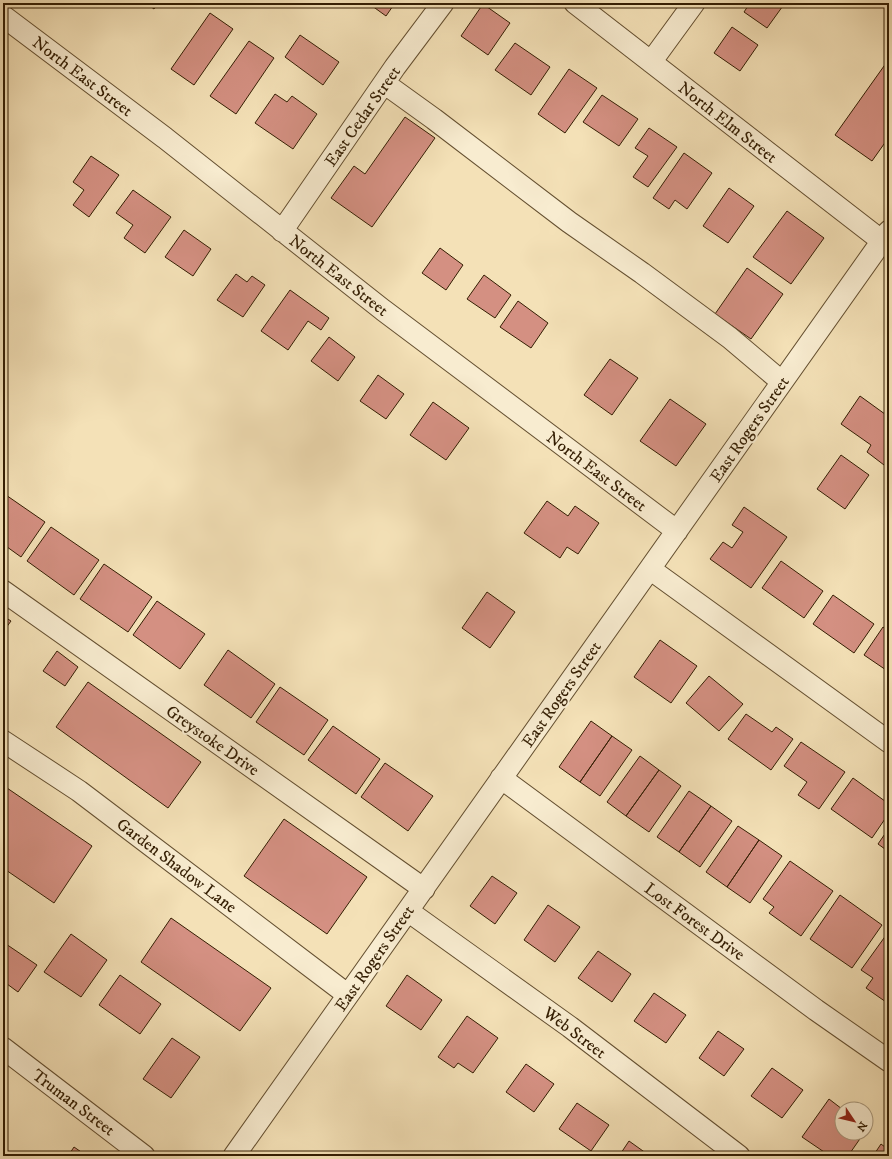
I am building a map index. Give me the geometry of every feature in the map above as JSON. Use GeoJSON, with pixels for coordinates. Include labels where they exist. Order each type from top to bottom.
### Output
{"type":"FeatureCollection","features":[{"type":"Feature","properties":{"kind":"street","name":"East Cedar Street"},"geometry":{"type":"LineString","coordinates":[[282,231],[384,83],[443,3]]}},
{"type":"Feature","properties":{"kind":"street","name":"North Elm Street"},"geometry":{"type":"LineString","coordinates":[[575,3],[651,62],[886,236]]}},
{"type":"Feature","properties":{"kind":"street"},"geometry":{"type":"LineString","coordinates":[[651,62],[694,3]]}},
{"type":"Feature","properties":{"kind":"street","name":"North East Street"},"geometry":{"type":"LineString","coordinates":[[3,16],[165,138],[382,310],[677,531]]}},
{"type":"Feature","properties":{"kind":"street"},"geometry":{"type":"LineString","coordinates":[[384,83],[434,119],[569,222],[642,273],[717,329],[782,382]]}},
{"type":"Feature","properties":{"kind":"street","name":"East Rogers Street"},"geometry":{"type":"LineString","coordinates":[[234,1156],[886,236]]}},
{"type":"Feature","properties":{"kind":"street"},"geometry":{"type":"LineString","coordinates":[[650,569],[889,742]]}},
{"type":"Feature","properties":{"kind":"street","name":"Greystoke Drive"},"geometry":{"type":"LineString","coordinates":[[3,591],[424,889]]}},
{"type":"Feature","properties":{"kind":"street","name":"Garden Shadow Lane"},"geometry":{"type":"LineString","coordinates":[[3,741],[79,791],[348,995]]}},
{"type":"Feature","properties":{"kind":"street","name":"Lost Forest Drive"},"geometry":{"type":"LineString","coordinates":[[501,778],[816,1010],[889,1061]]}},
{"type":"Feature","properties":{"kind":"street","name":"Web Street"},"geometry":{"type":"LineString","coordinates":[[408,911],[570,1027],[739,1156]]}},
{"type":"Feature","properties":{"kind":"street","name":"Truman Street"},"geometry":{"type":"LineString","coordinates":[[3,1048],[144,1156]]}},
{"type":"Feature","properties":{"kind":"building"},"geometry":{"type":"Polygon","coordinates":[[[146,3],[158,3],[154,9],[146,3]]]}},
{"type":"Feature","properties":{"kind":"building"},"geometry":{"type":"Polygon","coordinates":[[[368,3],[395,3],[386,16],[368,3]]]}},
{"type":"Feature","properties":{"kind":"building"},"geometry":{"type":"Polygon","coordinates":[[[750,3],[785,3],[767,28],[744,12],[750,3]]]}},
{"type":"Feature","properties":{"kind":"building"},"geometry":{"type":"Polygon","coordinates":[[[483,4],[510,23],[488,55],[461,36],[483,4]]]}},
{"type":"Feature","properties":{"kind":"building"},"geometry":{"type":"Polygon","coordinates":[[[210,13],[233,29],[194,85],[171,69],[210,13]]]}},
{"type":"Feature","properties":{"kind":"building"},"geometry":{"type":"Polygon","coordinates":[[[732,27],[758,45],[740,71],[714,53],[732,27]]]}},
{"type":"Feature","properties":{"kind":"building"},"geometry":{"type":"Polygon","coordinates":[[[300,35],[339,62],[323,85],[285,57],[300,35]]]}},
{"type":"Feature","properties":{"kind":"building"},"geometry":{"type":"Polygon","coordinates":[[[249,41],[274,58],[236,114],[210,96],[249,41]]]}},
{"type":"Feature","properties":{"kind":"building"},"geometry":{"type":"Polygon","coordinates":[[[515,43],[550,67],[531,95],[495,70],[515,43]]]}},
{"type":"Feature","properties":{"kind":"building"},"geometry":{"type":"Polygon","coordinates":[[[889,59],[889,137],[872,161],[835,135],[889,59]]]}},
{"type":"Feature","properties":{"kind":"building"},"geometry":{"type":"Polygon","coordinates":[[[569,69],[597,88],[565,133],[538,114],[569,69]]]}},
{"type":"Feature","properties":{"kind":"building"},"geometry":{"type":"Polygon","coordinates":[[[275,94],[287,102],[292,96],[317,114],[293,149],[255,123],[275,94]]]}},
{"type":"Feature","properties":{"kind":"building"},"geometry":{"type":"Polygon","coordinates":[[[602,95],[638,119],[619,146],[583,122],[602,95]]]}},
{"type":"Feature","properties":{"kind":"building"},"geometry":{"type":"Polygon","coordinates":[[[405,117],[435,138],[372,227],[331,198],[354,166],[365,174],[405,117]]]}},
{"type":"Feature","properties":{"kind":"building"},"geometry":{"type":"Polygon","coordinates":[[[649,128],[677,147],[648,187],[633,177],[648,156],[635,148],[649,128]]]}},
{"type":"Feature","properties":{"kind":"building"},"geometry":{"type":"Polygon","coordinates":[[[684,153],[712,173],[687,209],[675,200],[669,209],[653,198],[684,153]]]}},
{"type":"Feature","properties":{"kind":"building"},"geometry":{"type":"Polygon","coordinates":[[[91,156],[119,175],[89,217],[73,205],[84,190],[73,182],[91,156]]]}},
{"type":"Feature","properties":{"kind":"building"},"geometry":{"type":"Polygon","coordinates":[[[729,188],[754,206],[728,243],[703,226],[729,188]]]}},
{"type":"Feature","properties":{"kind":"building"},"geometry":{"type":"Polygon","coordinates":[[[133,190],[171,217],[145,253],[124,238],[133,225],[116,213],[133,190]]]}},
{"type":"Feature","properties":{"kind":"building"},"geometry":{"type":"Polygon","coordinates":[[[787,211],[824,238],[791,284],[753,257],[787,211]]]}},
{"type":"Feature","properties":{"kind":"building"},"geometry":{"type":"Polygon","coordinates":[[[184,230],[211,249],[193,276],[165,257],[184,230]]]}},
{"type":"Feature","properties":{"kind":"building"},"geometry":{"type":"Polygon","coordinates":[[[440,248],[463,265],[446,290],[422,273],[440,248]]]}},
{"type":"Feature","properties":{"kind":"building"},"geometry":{"type":"Polygon","coordinates":[[[747,268],[783,294],[751,339],[715,314],[747,268]]]}},
{"type":"Feature","properties":{"kind":"building"},"geometry":{"type":"Polygon","coordinates":[[[236,274],[247,282],[252,276],[265,285],[243,317],[217,300],[236,274]]]}},
{"type":"Feature","properties":{"kind":"building"},"geometry":{"type":"Polygon","coordinates":[[[484,275],[511,295],[495,318],[467,299],[484,275]]]}},
{"type":"Feature","properties":{"kind":"building"},"geometry":{"type":"Polygon","coordinates":[[[290,290],[329,318],[321,330],[308,321],[288,350],[261,331],[290,290]]]}},
{"type":"Feature","properties":{"kind":"building"},"geometry":{"type":"Polygon","coordinates":[[[518,301],[548,323],[531,348],[500,327],[518,301]]]}},
{"type":"Feature","properties":{"kind":"building"},"geometry":{"type":"Polygon","coordinates":[[[329,337],[355,357],[338,381],[311,361],[329,337]]]}},
{"type":"Feature","properties":{"kind":"building"},"geometry":{"type":"Polygon","coordinates":[[[610,359],[638,378],[612,415],[584,395],[610,359]]]}},
{"type":"Feature","properties":{"kind":"building"},"geometry":{"type":"Polygon","coordinates":[[[378,375],[404,394],[386,419],[360,401],[378,375]]]}},
{"type":"Feature","properties":{"kind":"building"},"geometry":{"type":"Polygon","coordinates":[[[860,396],[889,417],[889,458],[884,465],[867,452],[871,445],[841,424],[860,396]]]}},
{"type":"Feature","properties":{"kind":"building"},"geometry":{"type":"Polygon","coordinates":[[[670,399],[706,424],[676,466],[640,441],[670,399]]]}},
{"type":"Feature","properties":{"kind":"building"},"geometry":{"type":"Polygon","coordinates":[[[433,402],[469,428],[446,460],[410,435],[433,402]]]}},
{"type":"Feature","properties":{"kind":"building"},"geometry":{"type":"Polygon","coordinates":[[[841,455],[869,475],[845,509],[817,489],[841,455]]]}},
{"type":"Feature","properties":{"kind":"building"},"geometry":{"type":"Polygon","coordinates":[[[3,493],[45,522],[21,557],[3,544],[3,493]]]}},
{"type":"Feature","properties":{"kind":"building"},"geometry":{"type":"Polygon","coordinates":[[[547,501],[568,516],[575,506],[599,523],[578,554],[567,547],[560,558],[524,533],[547,501]]]}},
{"type":"Feature","properties":{"kind":"building"},"geometry":{"type":"Polygon","coordinates":[[[744,507],[787,537],[751,588],[710,559],[723,542],[732,548],[743,532],[732,525],[744,507]]]}},
{"type":"Feature","properties":{"kind":"building"},"geometry":{"type":"Polygon","coordinates":[[[51,527],[99,560],[74,595],[27,561],[51,527]]]}},
{"type":"Feature","properties":{"kind":"building"},"geometry":{"type":"Polygon","coordinates":[[[781,561],[823,591],[804,618],[762,588],[781,561]]]}},
{"type":"Feature","properties":{"kind":"building"},"geometry":{"type":"Polygon","coordinates":[[[104,564],[152,597],[128,632],[80,599],[104,564]]]}},
{"type":"Feature","properties":{"kind":"building"},"geometry":{"type":"Polygon","coordinates":[[[487,592],[515,612],[490,648],[462,628],[487,592]]]}},
{"type":"Feature","properties":{"kind":"building"},"geometry":{"type":"Polygon","coordinates":[[[833,595],[874,624],[854,653],[813,624],[833,595]]]}},
{"type":"Feature","properties":{"kind":"building"},"geometry":{"type":"Polygon","coordinates":[[[157,601],[205,634],[180,669],[133,635],[157,601]]]}},
{"type":"Feature","properties":{"kind":"building"},"geometry":{"type":"Polygon","coordinates":[[[3,616],[11,621],[3,632],[3,616]]]}},
{"type":"Feature","properties":{"kind":"building"},"geometry":{"type":"Polygon","coordinates":[[[883,627],[889,631],[889,672],[864,655],[883,627]]]}},
{"type":"Feature","properties":{"kind":"building"},"geometry":{"type":"Polygon","coordinates":[[[660,640],[697,666],[671,703],[634,677],[660,640]]]}},
{"type":"Feature","properties":{"kind":"building"},"geometry":{"type":"Polygon","coordinates":[[[228,650],[275,684],[251,718],[204,685],[228,650]]]}},
{"type":"Feature","properties":{"kind":"building"},"geometry":{"type":"Polygon","coordinates":[[[57,651],[78,667],[65,686],[43,671],[57,651]]]}},
{"type":"Feature","properties":{"kind":"building"},"geometry":{"type":"Polygon","coordinates":[[[709,676],[743,704],[719,731],[686,703],[709,676]]]}},
{"type":"Feature","properties":{"kind":"building"},"geometry":{"type":"Polygon","coordinates":[[[88,682],[201,762],[168,808],[56,727],[88,682]]]}},
{"type":"Feature","properties":{"kind":"building"},"geometry":{"type":"Polygon","coordinates":[[[280,687],[328,720],[304,755],[256,722],[280,687]]]}},
{"type":"Feature","properties":{"kind":"building"},"geometry":{"type":"Polygon","coordinates":[[[746,714],[772,732],[776,727],[793,739],[771,770],[728,739],[746,714]]]}},
{"type":"Feature","properties":{"kind":"building"},"geometry":{"type":"Polygon","coordinates":[[[591,721],[612,736],[580,782],[559,767],[591,721]]]}},
{"type":"Feature","properties":{"kind":"building"},"geometry":{"type":"Polygon","coordinates":[[[333,726],[380,759],[356,794],[308,760],[333,726]]]}},
{"type":"Feature","properties":{"kind":"building"},"geometry":{"type":"Polygon","coordinates":[[[612,736],[632,750],[600,796],[580,782],[612,736]]]}},
{"type":"Feature","properties":{"kind":"building"},"geometry":{"type":"Polygon","coordinates":[[[801,742],[845,772],[819,809],[798,795],[807,782],[784,766],[801,742]]]}},
{"type":"Feature","properties":{"kind":"building"},"geometry":{"type":"Polygon","coordinates":[[[640,756],[659,770],[626,816],[607,802],[640,756]]]}},
{"type":"Feature","properties":{"kind":"building"},"geometry":{"type":"Polygon","coordinates":[[[385,763],[433,796],[408,831],[361,797],[385,763]]]}},
{"type":"Feature","properties":{"kind":"building"},"geometry":{"type":"Polygon","coordinates":[[[659,770],[681,786],[649,832],[626,816],[659,770]]]}},
{"type":"Feature","properties":{"kind":"building"},"geometry":{"type":"Polygon","coordinates":[[[853,778],[889,804],[889,813],[872,838],[831,809],[853,778]]]}},
{"type":"Feature","properties":{"kind":"building"},"geometry":{"type":"Polygon","coordinates":[[[7,788],[92,846],[54,903],[3,868],[3,793],[7,788]]]}},
{"type":"Feature","properties":{"kind":"building"},"geometry":{"type":"Polygon","coordinates":[[[689,791],[711,806],[679,852],[657,837],[689,791]]]}},
{"type":"Feature","properties":{"kind":"building"},"geometry":{"type":"Polygon","coordinates":[[[711,806],[732,821],[700,867],[679,852],[711,806]]]}},
{"type":"Feature","properties":{"kind":"building"},"geometry":{"type":"Polygon","coordinates":[[[284,819],[367,877],[327,934],[244,876],[284,819]]]}},
{"type":"Feature","properties":{"kind":"building"},"geometry":{"type":"Polygon","coordinates":[[[738,826],[759,840],[727,887],[706,872],[738,826]]]}},
{"type":"Feature","properties":{"kind":"building"},"geometry":{"type":"Polygon","coordinates":[[[889,828],[889,852],[878,844],[889,828]]]}},
{"type":"Feature","properties":{"kind":"building"},"geometry":{"type":"Polygon","coordinates":[[[759,840],[782,856],[750,903],[727,887],[759,840]]]}},
{"type":"Feature","properties":{"kind":"building"},"geometry":{"type":"Polygon","coordinates":[[[790,861],[833,891],[801,936],[769,913],[774,907],[763,899],[790,861]]]}},
{"type":"Feature","properties":{"kind":"building"},"geometry":{"type":"Polygon","coordinates":[[[492,876],[517,893],[495,924],[470,906],[492,876]]]}},
{"type":"Feature","properties":{"kind":"building"},"geometry":{"type":"Polygon","coordinates":[[[840,895],[882,925],[852,968],[810,939],[840,895]]]}},
{"type":"Feature","properties":{"kind":"building"},"geometry":{"type":"Polygon","coordinates":[[[548,905],[580,927],[555,962],[524,940],[548,905]]]}},
{"type":"Feature","properties":{"kind":"building"},"geometry":{"type":"Polygon","coordinates":[[[171,918],[271,988],[240,1031],[141,962],[171,918]]]}},
{"type":"Feature","properties":{"kind":"building"},"geometry":{"type":"Polygon","coordinates":[[[889,931],[889,998],[886,1002],[866,988],[873,978],[861,970],[889,931]]]}},
{"type":"Feature","properties":{"kind":"building"},"geometry":{"type":"Polygon","coordinates":[[[71,934],[107,960],[81,997],[44,972],[71,934]]]}},
{"type":"Feature","properties":{"kind":"building"},"geometry":{"type":"Polygon","coordinates":[[[3,942],[37,965],[18,992],[3,981],[3,942]]]}},
{"type":"Feature","properties":{"kind":"building"},"geometry":{"type":"Polygon","coordinates":[[[598,951],[631,974],[612,1002],[578,978],[598,951]]]}},
{"type":"Feature","properties":{"kind":"building"},"geometry":{"type":"Polygon","coordinates":[[[120,975],[161,1004],[140,1034],[99,1005],[120,975]]]}},
{"type":"Feature","properties":{"kind":"building"},"geometry":{"type":"Polygon","coordinates":[[[407,975],[442,1000],[421,1030],[386,1006],[407,975]]]}},
{"type":"Feature","properties":{"kind":"building"},"geometry":{"type":"Polygon","coordinates":[[[654,993],[686,1015],[666,1043],[634,1021],[654,993]]]}},
{"type":"Feature","properties":{"kind":"building"},"geometry":{"type":"Polygon","coordinates":[[[467,1016],[498,1038],[473,1073],[458,1063],[454,1068],[438,1057],[467,1016]]]}},
{"type":"Feature","properties":{"kind":"building"},"geometry":{"type":"Polygon","coordinates":[[[718,1031],[744,1049],[724,1076],[699,1058],[718,1031]]]}},
{"type":"Feature","properties":{"kind":"building"},"geometry":{"type":"Polygon","coordinates":[[[172,1038],[200,1057],[171,1098],[143,1079],[172,1038]]]}},
{"type":"Feature","properties":{"kind":"building"},"geometry":{"type":"Polygon","coordinates":[[[526,1064],[554,1084],[534,1112],[506,1092],[526,1064]]]}},
{"type":"Feature","properties":{"kind":"building"},"geometry":{"type":"Polygon","coordinates":[[[772,1068],[803,1090],[782,1118],[751,1096],[772,1068]]]}},
{"type":"Feature","properties":{"kind":"building"},"geometry":{"type":"Polygon","coordinates":[[[829,1099],[834,1103],[834,1141],[858,1141],[848,1156],[830,1156],[802,1137],[829,1099]]]}},
{"type":"Feature","properties":{"kind":"building"},"geometry":{"type":"Polygon","coordinates":[[[577,1103],[609,1125],[591,1151],[559,1129],[577,1103]]]}},
{"type":"Feature","properties":{"kind":"building"},"geometry":{"type":"Polygon","coordinates":[[[629,1141],[650,1156],[619,1156],[629,1141]]]}},
{"type":"Feature","properties":{"kind":"building"},"geometry":{"type":"Polygon","coordinates":[[[881,1144],[889,1150],[889,1156],[873,1156],[881,1144]]]}},
{"type":"Feature","properties":{"kind":"building"},"geometry":{"type":"Polygon","coordinates":[[[74,1147],[87,1156],[68,1156],[74,1147]]]}}]}
